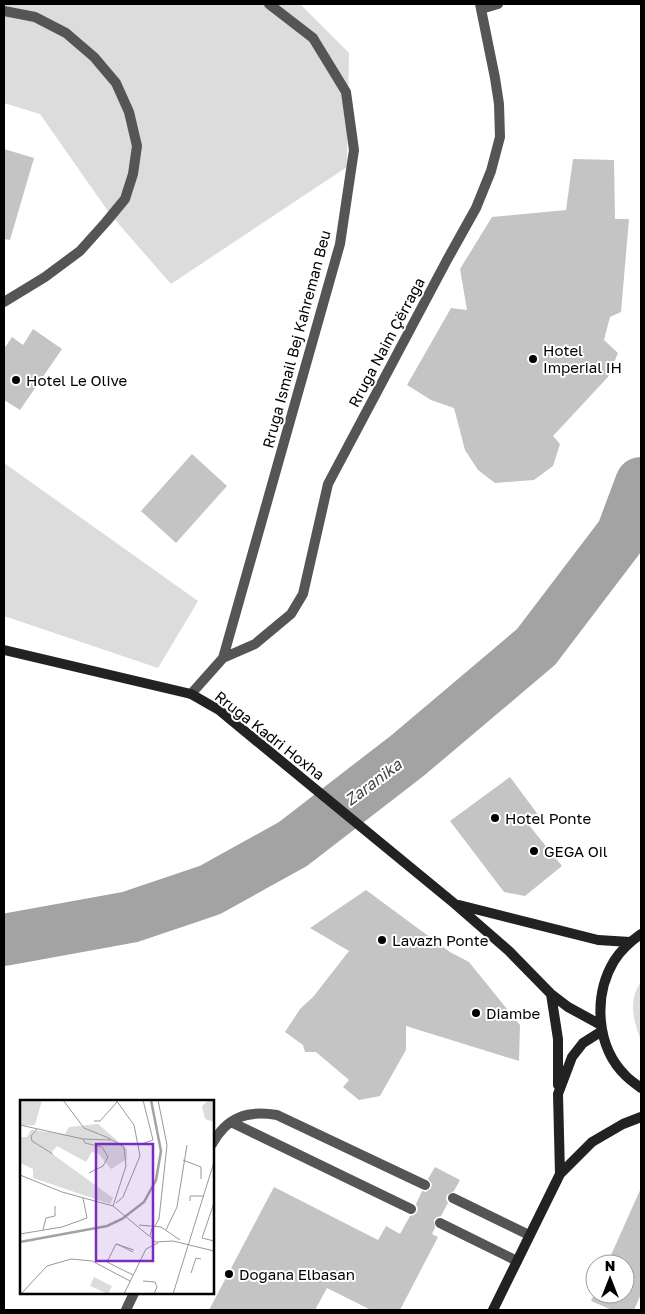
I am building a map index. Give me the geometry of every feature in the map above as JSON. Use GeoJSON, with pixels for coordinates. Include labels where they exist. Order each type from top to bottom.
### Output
{"type":"FeatureCollection","features":[{"type":"Feature","properties":{"kind":"main road","name":"Rruga Kadri Hoxha"},"geometry":{"type":"LineString","coordinates":[[4,650],[191,694],[219,710],[455,904],[509,951],[552,994],[568,1007],[602,1028]]}},
{"type":"Feature","properties":{"kind":"main road","name":"Rruga Kadri Hoxha"},"geometry":{"type":"LineString","coordinates":[[455,904],[598,940],[630,942]]}},
{"type":"Feature","properties":{"kind":"main road"},"geometry":{"type":"LineString","coordinates":[[641,934],[630,942],[614,961],[604,983],[600,1006],[602,1028],[610,1055],[625,1075],[641,1088]]}},
{"type":"Feature","properties":{"kind":"main road"},"geometry":{"type":"LineString","coordinates":[[552,994],[558,1039],[560,1174]]}},
{"type":"Feature","properties":{"kind":"main road"},"geometry":{"type":"LineString","coordinates":[[558,1094],[572,1057],[583,1043],[602,1028]]}},
{"type":"Feature","properties":{"kind":"main road"},"geometry":{"type":"LineString","coordinates":[[493,1310],[560,1174],[592,1142],[623,1124],[641,1117]]}},
{"type":"Feature","properties":{"kind":"street","name":"Rruga Ismail Bej Kahreman Beu"},"geometry":{"type":"LineString","coordinates":[[191,694],[223,658],[340,244],[354,150],[346,92],[313,38],[269,4]]}},
{"type":"Feature","properties":{"kind":"street"},"geometry":{"type":"LineString","coordinates":[[480,6],[498,4]]}},
{"type":"Feature","properties":{"kind":"street","name":"Rruga Naim Çërraga"},"geometry":{"type":"LineString","coordinates":[[223,658],[255,644],[291,614],[303,594],[328,484],[442,268],[476,208],[491,171],[500,137],[499,104],[480,6]]}},
{"type":"Feature","properties":{"kind":"street"},"geometry":{"type":"LineString","coordinates":[[4,11],[34,17],[66,33],[94,57],[116,83],[129,112],[137,146],[133,174],[125,199],[106,222],[80,251],[46,277],[4,302]]}},
{"type":"Feature","properties":{"kind":"street"},"geometry":{"type":"LineString","coordinates":[[214,1141],[231,1122],[252,1114],[277,1115],[425,1185]]}},
{"type":"Feature","properties":{"kind":"street"},"geometry":{"type":"LineString","coordinates":[[231,1122],[412,1209]]}},
{"type":"Feature","properties":{"kind":"street"},"geometry":{"type":"LineString","coordinates":[[453,1198],[529,1235]]}},
{"type":"Feature","properties":{"kind":"street"},"geometry":{"type":"LineString","coordinates":[[440,1223],[517,1260]]}},
{"type":"Feature","properties":{"kind":"street"},"geometry":{"type":"LineString","coordinates":[[126,1310],[134,1294]]}},
{"type":"Feature","properties":{"kind":"shaded area"},"geometry":{"type":"Polygon","coordinates":[[[4,4],[300,4],[349,53],[347,167],[171,284],[110,214],[40,114],[4,103],[4,4]]]}},
{"type":"Feature","properties":{"kind":"shaded area"},"geometry":{"type":"Polygon","coordinates":[[[4,463],[198,601],[158,668],[4,616],[4,463]]]}},
{"type":"Feature","properties":{"kind":"shaded area"},"geometry":{"type":"Polygon","coordinates":[[[641,982],[641,1040],[634,1018],[633,1003],[634,996],[641,982]]]}},
{"type":"Feature","properties":{"kind":"building"},"geometry":{"type":"Polygon","coordinates":[[[4,149],[34,158],[10,240],[4,239],[4,149]]]}},
{"type":"Feature","properties":{"kind":"building"},"geometry":{"type":"Polygon","coordinates":[[[573,159],[614,160],[615,219],[629,219],[621,312],[610,317],[604,340],[618,353],[608,377],[553,436],[560,444],[553,466],[534,480],[495,483],[478,470],[465,450],[454,408],[431,400],[407,385],[451,308],[467,310],[460,269],[492,217],[566,210],[573,159]]]}},
{"type":"Feature","properties":{"kind":"building"},"geometry":{"type":"Polygon","coordinates":[[[33,329],[62,349],[20,410],[4,400],[4,349],[12,337],[23,345],[33,329]]]}},
{"type":"Feature","properties":{"kind":"building"},"geometry":{"type":"Polygon","coordinates":[[[192,454],[227,486],[176,543],[141,511],[192,454]]]}},
{"type":"Feature","properties":{"kind":"building"},"geometry":{"type":"Polygon","coordinates":[[[510,777],[539,816],[528,824],[562,866],[525,896],[504,892],[450,821],[510,777]]]}},
{"type":"Feature","properties":{"kind":"building"},"geometry":{"type":"Polygon","coordinates":[[[366,890],[450,952],[469,962],[520,1025],[519,1061],[406,1026],[406,1050],[380,1096],[359,1100],[343,1087],[349,1080],[316,1052],[305,1052],[303,1045],[285,1032],[300,1009],[313,997],[349,951],[310,928],[366,890]]]}},
{"type":"Feature","properties":{"kind":"building"},"geometry":{"type":"Polygon","coordinates":[[[435,1167],[460,1180],[454,1191],[447,1195],[448,1203],[441,1216],[434,1220],[435,1228],[432,1234],[438,1237],[400,1310],[371,1310],[327,1288],[315,1310],[209,1310],[274,1187],[378,1240],[386,1226],[400,1234],[410,1216],[417,1212],[416,1204],[422,1191],[426,1192],[431,1188],[432,1184],[428,1179],[435,1167]]]}},
{"type":"Feature","properties":{"kind":"building"},"geometry":{"type":"Polygon","coordinates":[[[641,1188],[641,1294],[634,1310],[612,1310],[598,1304],[635,1304],[635,1254],[611,1254],[641,1188]]]}},
{"type":"Feature","properties":{"kind":"waterway","name":"Zaranika"},"geometry":{"type":"LineString","coordinates":[[4,940],[130,917],[210,890],[293,844],[407,756],[536,647],[622,534],[641,483]]}},
{"type":"Feature","properties":{"kind":"place","name":"Hotel Imperial IH"},"geometry":{"type":"Point","coordinates":[533,359]}},
{"type":"Feature","properties":{"kind":"place","name":"Hotel Le Olive"},"geometry":{"type":"Point","coordinates":[16,380]}},
{"type":"Feature","properties":{"kind":"place","name":"Hotel Ponte"},"geometry":{"type":"Point","coordinates":[495,818]}},
{"type":"Feature","properties":{"kind":"place","name":"GEGA Oil"},"geometry":{"type":"Point","coordinates":[534,851]}},
{"type":"Feature","properties":{"kind":"place","name":"Lavazh Ponte"},"geometry":{"type":"Point","coordinates":[382,940]}},
{"type":"Feature","properties":{"kind":"place","name":"Diambe"},"geometry":{"type":"Point","coordinates":[476,1013]}},
{"type":"Feature","properties":{"kind":"place","name":"Dogana Elbasan"},"geometry":{"type":"Point","coordinates":[229,1274]}}]}
